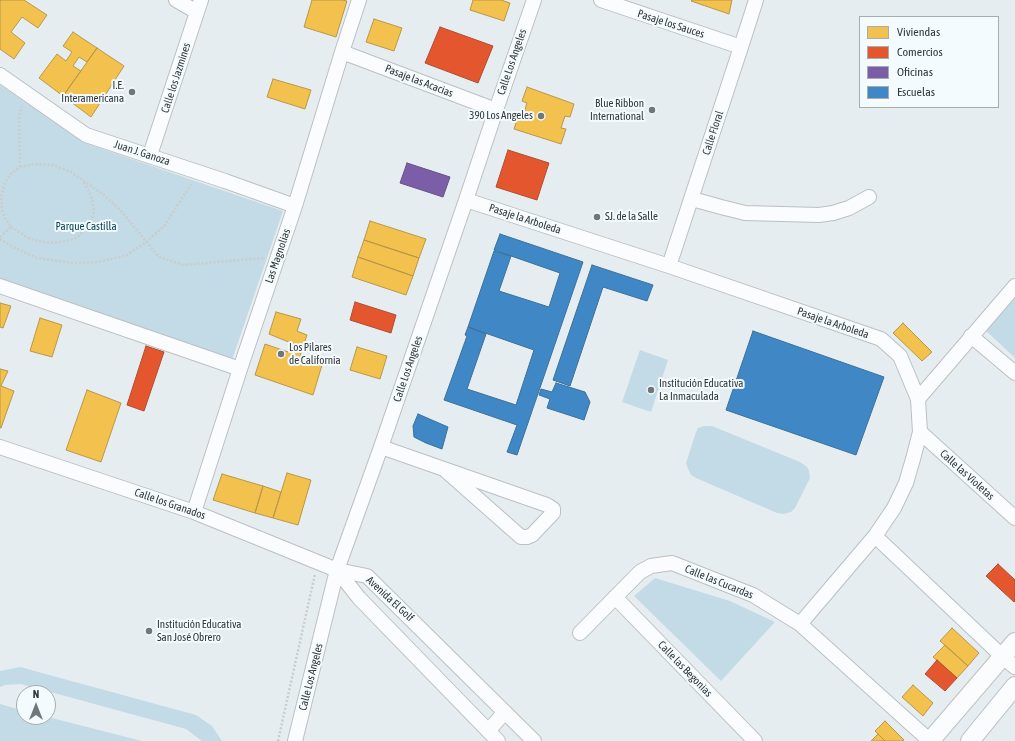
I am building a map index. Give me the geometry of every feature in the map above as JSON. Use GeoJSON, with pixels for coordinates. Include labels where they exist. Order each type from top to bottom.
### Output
{"type":"FeatureCollection","features":[{"type":"Feature","properties":{"kind":"main road"},"geometry":{"type":"LineString","coordinates":[[930,741],[1009,662],[1015,642]]}},
{"type":"Feature","properties":{"kind":"main road"},"geometry":{"type":"LineString","coordinates":[[970,741],[1015,686]]}},
{"type":"Feature","properties":{"kind":"street"},"geometry":{"type":"LineString","coordinates":[[176,0],[199,6]]}},
{"type":"Feature","properties":{"kind":"street","name":"Las Magnolias"},"geometry":{"type":"LineString","coordinates":[[194,512],[295,206],[359,0]]}},
{"type":"Feature","properties":{"kind":"street","name":"Calle Los Angeles"},"geometry":{"type":"LineString","coordinates":[[295,741],[337,570],[534,0]]}},
{"type":"Feature","properties":{"kind":"street","name":"Pasaje los Sauces"},"geometry":{"type":"LineString","coordinates":[[601,0],[742,47]]}},
{"type":"Feature","properties":{"kind":"street","name":"Calle Floral"},"geometry":{"type":"LineString","coordinates":[[669,266],[742,47],[756,0]]}},
{"type":"Feature","properties":{"kind":"street","name":"Calle los Jazmines"},"geometry":{"type":"LineString","coordinates":[[150,155],[199,6]]}},
{"type":"Feature","properties":{"kind":"street","name":"Pasaje las Acacias"},"geometry":{"type":"LineString","coordinates":[[342,52],[496,110]]}},
{"type":"Feature","properties":{"kind":"street","name":"Juan J. Ganoza"},"geometry":{"type":"LineString","coordinates":[[0,76],[86,134],[295,206]]}},
{"type":"Feature","properties":{"kind":"street"},"geometry":{"type":"LineString","coordinates":[[692,199],[744,212],[819,215],[833,213],[849,208],[869,197]]}},
{"type":"Feature","properties":{"kind":"street","name":"Pasaje la Arboleda"},"geometry":{"type":"LineString","coordinates":[[466,200],[669,266],[881,339],[900,356],[918,399],[920,432],[906,483],[894,508],[875,536],[800,624]]}},
{"type":"Feature","properties":{"kind":"street"},"geometry":{"type":"LineString","coordinates":[[0,286],[240,369]]}},
{"type":"Feature","properties":{"kind":"street"},"geometry":{"type":"LineString","coordinates":[[918,399],[1015,286]]}},
{"type":"Feature","properties":{"kind":"street"},"geometry":{"type":"LineString","coordinates":[[971,336],[1015,373]]}},
{"type":"Feature","properties":{"kind":"street","name":"Calle las Violetas"},"geometry":{"type":"LineString","coordinates":[[920,432],[1015,518]]}},
{"type":"Feature","properties":{"kind":"street"},"geometry":{"type":"LineString","coordinates":[[381,446],[547,505],[553,509],[553,513],[532,535],[521,537],[444,469]]}},
{"type":"Feature","properties":{"kind":"street","name":"Calle los Granados"},"geometry":{"type":"LineString","coordinates":[[0,447],[194,512],[337,570]]}},
{"type":"Feature","properties":{"kind":"street"},"geometry":{"type":"LineString","coordinates":[[875,536],[1009,662]]}},
{"type":"Feature","properties":{"kind":"street","name":"Calle las Cucardas"},"geometry":{"type":"LineString","coordinates":[[580,633],[640,572],[651,566],[672,563],[753,594],[800,624],[930,741]]}},
{"type":"Feature","properties":{"kind":"street","name":"Avenida El Golf"},"geometry":{"type":"LineString","coordinates":[[337,570],[367,576],[534,741]]}},
{"type":"Feature","properties":{"kind":"street","name":"Avenida El Golf"},"geometry":{"type":"LineString","coordinates":[[337,570],[359,598],[493,736]]}},
{"type":"Feature","properties":{"kind":"street","name":"Calle las Begonias"},"geometry":{"type":"LineString","coordinates":[[615,597],[755,741]]}},
{"type":"Feature","properties":{"kind":"street"},"geometry":{"type":"LineString","coordinates":[[493,736],[505,712]]}},
{"type":"Feature","properties":{"kind":"path"},"geometry":{"type":"LineString","coordinates":[[20,167],[19,117],[26,93]]}},
{"type":"Feature","properties":{"kind":"path"},"geometry":{"type":"LineString","coordinates":[[83,180],[91,195],[94,210],[88,227],[77,238],[54,243],[42,242],[30,238],[11,227],[5,218],[2,210],[1,197],[5,182],[11,174],[20,167],[34,164],[53,165],[71,172],[83,180],[104,195],[121,211],[159,257],[183,265],[278,256]]}},
{"type":"Feature","properties":{"kind":"path"},"geometry":{"type":"LineString","coordinates":[[11,227],[0,238],[11,246],[37,258],[73,263],[99,262],[127,255],[146,242],[164,226],[194,181]]}},
{"type":"Feature","properties":{"kind":"path"},"geometry":{"type":"LineString","coordinates":[[278,741],[318,562]]}},
{"type":"Feature","properties":{"kind":"green space","name":"Parque Castilla"},"geometry":{"type":"Polygon","coordinates":[[[0,85],[85,143],[283,211],[232,360],[0,280],[0,85]]]}},
{"type":"Feature","properties":{"kind":"green space"},"geometry":{"type":"Polygon","coordinates":[[[1015,288],[1015,358],[981,326],[1015,288]]]}},
{"type":"Feature","properties":{"kind":"green space"},"geometry":{"type":"Polygon","coordinates":[[[640,350],[668,360],[651,412],[622,402],[640,350]]]}},
{"type":"Feature","properties":{"kind":"green space"},"geometry":{"type":"Polygon","coordinates":[[[712,426],[800,462],[807,467],[810,478],[795,508],[791,512],[784,514],[777,513],[691,475],[686,463],[696,432],[698,428],[712,426]]]}},
{"type":"Feature","properties":{"kind":"green space"},"geometry":{"type":"Polygon","coordinates":[[[655,578],[730,601],[775,622],[721,681],[634,596],[655,578]]]}},
{"type":"Feature","properties":{"kind":"green space"},"geometry":{"type":"Polygon","coordinates":[[[20,667],[196,715],[212,726],[222,741],[202,741],[186,729],[56,694],[56,685],[21,684],[5,685],[0,687],[0,671],[20,667]]]}},
{"type":"Feature","properties":{"kind":"green space"},"geometry":{"type":"Polygon","coordinates":[[[0,704],[16,709],[16,725],[56,725],[56,719],[142,741],[0,741],[0,704]]]}},
{"type":"Feature","properties":{"kind":"building: Viviendas"},"geometry":{"type":"Polygon","coordinates":[[[1,0],[24,0],[47,15],[38,28],[22,17],[11,32],[25,43],[14,59],[0,49],[1,0]]]}},
{"type":"Feature","properties":{"kind":"building: Viviendas"},"geometry":{"type":"Polygon","coordinates":[[[312,0],[347,1],[336,37],[304,27],[312,0]]]}},
{"type":"Feature","properties":{"kind":"building: Viviendas"},"geometry":{"type":"Polygon","coordinates":[[[473,0],[501,0],[510,3],[504,21],[470,10],[473,0]]]}},
{"type":"Feature","properties":{"kind":"building: Viviendas"},"geometry":{"type":"Polygon","coordinates":[[[732,0],[729,14],[691,1],[732,0]]]}},
{"type":"Feature","properties":{"kind":"building: Viviendas"},"geometry":{"type":"Polygon","coordinates":[[[374,19],[402,28],[394,51],[366,42],[374,19]]]}},
{"type":"Feature","properties":{"kind":"building: Viviendas"},"geometry":{"type":"Polygon","coordinates":[[[73,32],[97,48],[87,62],[79,57],[73,66],[81,71],[63,96],[39,78],[57,54],[66,61],[72,52],[63,46],[73,32]]]}},
{"type":"Feature","properties":{"kind":"building: Viviendas"},"geometry":{"type":"Polygon","coordinates":[[[97,48],[124,66],[91,117],[63,96],[97,48]]]}},
{"type":"Feature","properties":{"kind":"building: Viviendas"},"geometry":{"type":"Polygon","coordinates":[[[273,79],[311,90],[305,109],[267,97],[273,79]]]}},
{"type":"Feature","properties":{"kind":"building: Viviendas","name":"390 Los Angeles"},"geometry":{"type":"Polygon","coordinates":[[[527,87],[574,104],[570,117],[565,116],[561,128],[566,129],[561,144],[514,129],[519,114],[523,116],[527,103],[522,101],[527,87]]]}},
{"type":"Feature","properties":{"kind":"building: Viviendas"},"geometry":{"type":"Polygon","coordinates":[[[370,221],[426,239],[419,258],[364,240],[370,221]]]}},
{"type":"Feature","properties":{"kind":"building: Viviendas"},"geometry":{"type":"Polygon","coordinates":[[[364,240],[419,258],[413,276],[358,257],[364,240]]]}},
{"type":"Feature","properties":{"kind":"building: Viviendas"},"geometry":{"type":"Polygon","coordinates":[[[358,257],[413,276],[406,295],[352,277],[358,257]]]}},
{"type":"Feature","properties":{"kind":"building: Viviendas"},"geometry":{"type":"Polygon","coordinates":[[[0,303],[11,306],[3,328],[0,327],[0,303]]]}},
{"type":"Feature","properties":{"kind":"building: Viviendas","name":"Los Pilares de California"},"geometry":{"type":"Polygon","coordinates":[[[276,312],[301,319],[297,331],[307,335],[300,356],[322,365],[313,395],[255,375],[265,344],[288,352],[291,343],[269,334],[276,312]]]}},
{"type":"Feature","properties":{"kind":"building: Viviendas"},"geometry":{"type":"Polygon","coordinates":[[[40,318],[62,325],[52,357],[30,351],[40,318]]]}},
{"type":"Feature","properties":{"kind":"building: Viviendas"},"geometry":{"type":"Polygon","coordinates":[[[903,323],[932,352],[922,361],[893,333],[903,323]]]}},
{"type":"Feature","properties":{"kind":"building: Viviendas"},"geometry":{"type":"Polygon","coordinates":[[[357,347],[387,356],[380,379],[350,370],[357,347]]]}},
{"type":"Feature","properties":{"kind":"building: Viviendas"},"geometry":{"type":"Polygon","coordinates":[[[0,369],[8,371],[1,386],[14,391],[1,428],[0,428],[0,369]]]}},
{"type":"Feature","properties":{"kind":"building: Viviendas"},"geometry":{"type":"Polygon","coordinates":[[[87,390],[121,403],[101,462],[66,450],[87,390]]]}},
{"type":"Feature","properties":{"kind":"building: Viviendas"},"geometry":{"type":"Polygon","coordinates":[[[287,473],[311,480],[298,525],[273,518],[287,473]]]}},
{"type":"Feature","properties":{"kind":"building: Viviendas"},"geometry":{"type":"Polygon","coordinates":[[[222,474],[263,486],[255,513],[213,500],[222,474]]]}},
{"type":"Feature","properties":{"kind":"building: Viviendas"},"geometry":{"type":"Polygon","coordinates":[[[263,486],[281,492],[273,518],[255,513],[263,486]]]}},
{"type":"Feature","properties":{"kind":"building: Viviendas"},"geometry":{"type":"Polygon","coordinates":[[[952,628],[979,653],[968,666],[940,641],[952,628]]]}},
{"type":"Feature","properties":{"kind":"building: Viviendas"},"geometry":{"type":"Polygon","coordinates":[[[945,645],[968,666],[957,678],[933,657],[945,645]]]}},
{"type":"Feature","properties":{"kind":"building: Viviendas"},"geometry":{"type":"Polygon","coordinates":[[[913,685],[933,703],[923,716],[902,697],[913,685]]]}},
{"type":"Feature","properties":{"kind":"building: Viviendas"},"geometry":{"type":"Polygon","coordinates":[[[885,721],[904,740],[903,741],[885,741],[875,731],[885,721]]]}},
{"type":"Feature","properties":{"kind":"building: Viviendas"},"geometry":{"type":"Polygon","coordinates":[[[878,734],[885,741],[871,741],[878,734]]]}},
{"type":"Feature","properties":{"kind":"building: Comercios"},"geometry":{"type":"Polygon","coordinates":[[[440,27],[493,46],[478,83],[425,63],[440,27]]]}},
{"type":"Feature","properties":{"kind":"building: Comercios"},"geometry":{"type":"Polygon","coordinates":[[[508,150],[549,163],[537,200],[496,187],[508,150]]]}},
{"type":"Feature","properties":{"kind":"building: Comercios"},"geometry":{"type":"Polygon","coordinates":[[[355,302],[396,315],[391,333],[350,320],[355,302]]]}},
{"type":"Feature","properties":{"kind":"building: Comercios"},"geometry":{"type":"Polygon","coordinates":[[[146,346],[164,352],[144,411],[127,405],[146,346]]]}},
{"type":"Feature","properties":{"kind":"building: Comercios"},"geometry":{"type":"Polygon","coordinates":[[[998,564],[1015,580],[1014,602],[986,576],[998,564]]]}},
{"type":"Feature","properties":{"kind":"building: Comercios"},"geometry":{"type":"Polygon","coordinates":[[[937,660],[957,678],[945,691],[925,674],[937,660]]]}},
{"type":"Feature","properties":{"kind":"building: Oficinas"},"geometry":{"type":"Polygon","coordinates":[[[407,163],[450,177],[443,197],[400,183],[407,163]]]}},
{"type":"Feature","properties":{"kind":"building: Escuelas"},"geometry":{"type":"Polygon","coordinates":[[[500,234],[583,262],[517,455],[507,452],[517,425],[444,400],[467,336],[465,335],[494,251],[511,256],[499,291],[549,307],[560,273],[494,250],[500,234]],[[468,327],[486,334],[467,389],[516,405],[534,350],[468,327]]]}},
{"type":"Feature","properties":{"kind":"building: Escuelas"},"geometry":{"type":"Polygon","coordinates":[[[592,265],[653,285],[647,301],[603,287],[570,386],[553,380],[592,265]]]}},
{"type":"Feature","properties":{"kind":"building: Escuelas"},"geometry":{"type":"Polygon","coordinates":[[[753,331],[884,377],[856,455],[726,410],[753,331]]]}},
{"type":"Feature","properties":{"kind":"building: Escuelas"},"geometry":{"type":"Polygon","coordinates":[[[556,383],[585,392],[590,402],[584,420],[547,408],[550,399],[539,395],[541,389],[552,392],[556,383]]]}},
{"type":"Feature","properties":{"kind":"building: Escuelas"},"geometry":{"type":"Polygon","coordinates":[[[418,414],[448,427],[442,449],[414,437],[413,426],[418,414]]]}},
{"type":"Feature","properties":{"kind":"place","name":"I.E. Interamericana"},"geometry":{"type":"Point","coordinates":[132,92]}},
{"type":"Feature","properties":{"kind":"place","name":"Blue Ribbon International"},"geometry":{"type":"Point","coordinates":[652,110]}},
{"type":"Feature","properties":{"kind":"place","name":"390 Los Angeles"},"geometry":{"type":"Point","coordinates":[541,116]}},
{"type":"Feature","properties":{"kind":"place","name":"SJ. de la Salle"},"geometry":{"type":"Point","coordinates":[597,217]}},
{"type":"Feature","properties":{"kind":"place","name":"Los Pilares de California"},"geometry":{"type":"Point","coordinates":[281,354]}},
{"type":"Feature","properties":{"kind":"place","name":"Institución Educativa La Inmaculada"},"geometry":{"type":"Point","coordinates":[651,390]}},
{"type":"Feature","properties":{"kind":"place","name":"Institución Educativa San José Obrero"},"geometry":{"type":"Point","coordinates":[149,631]}}]}
